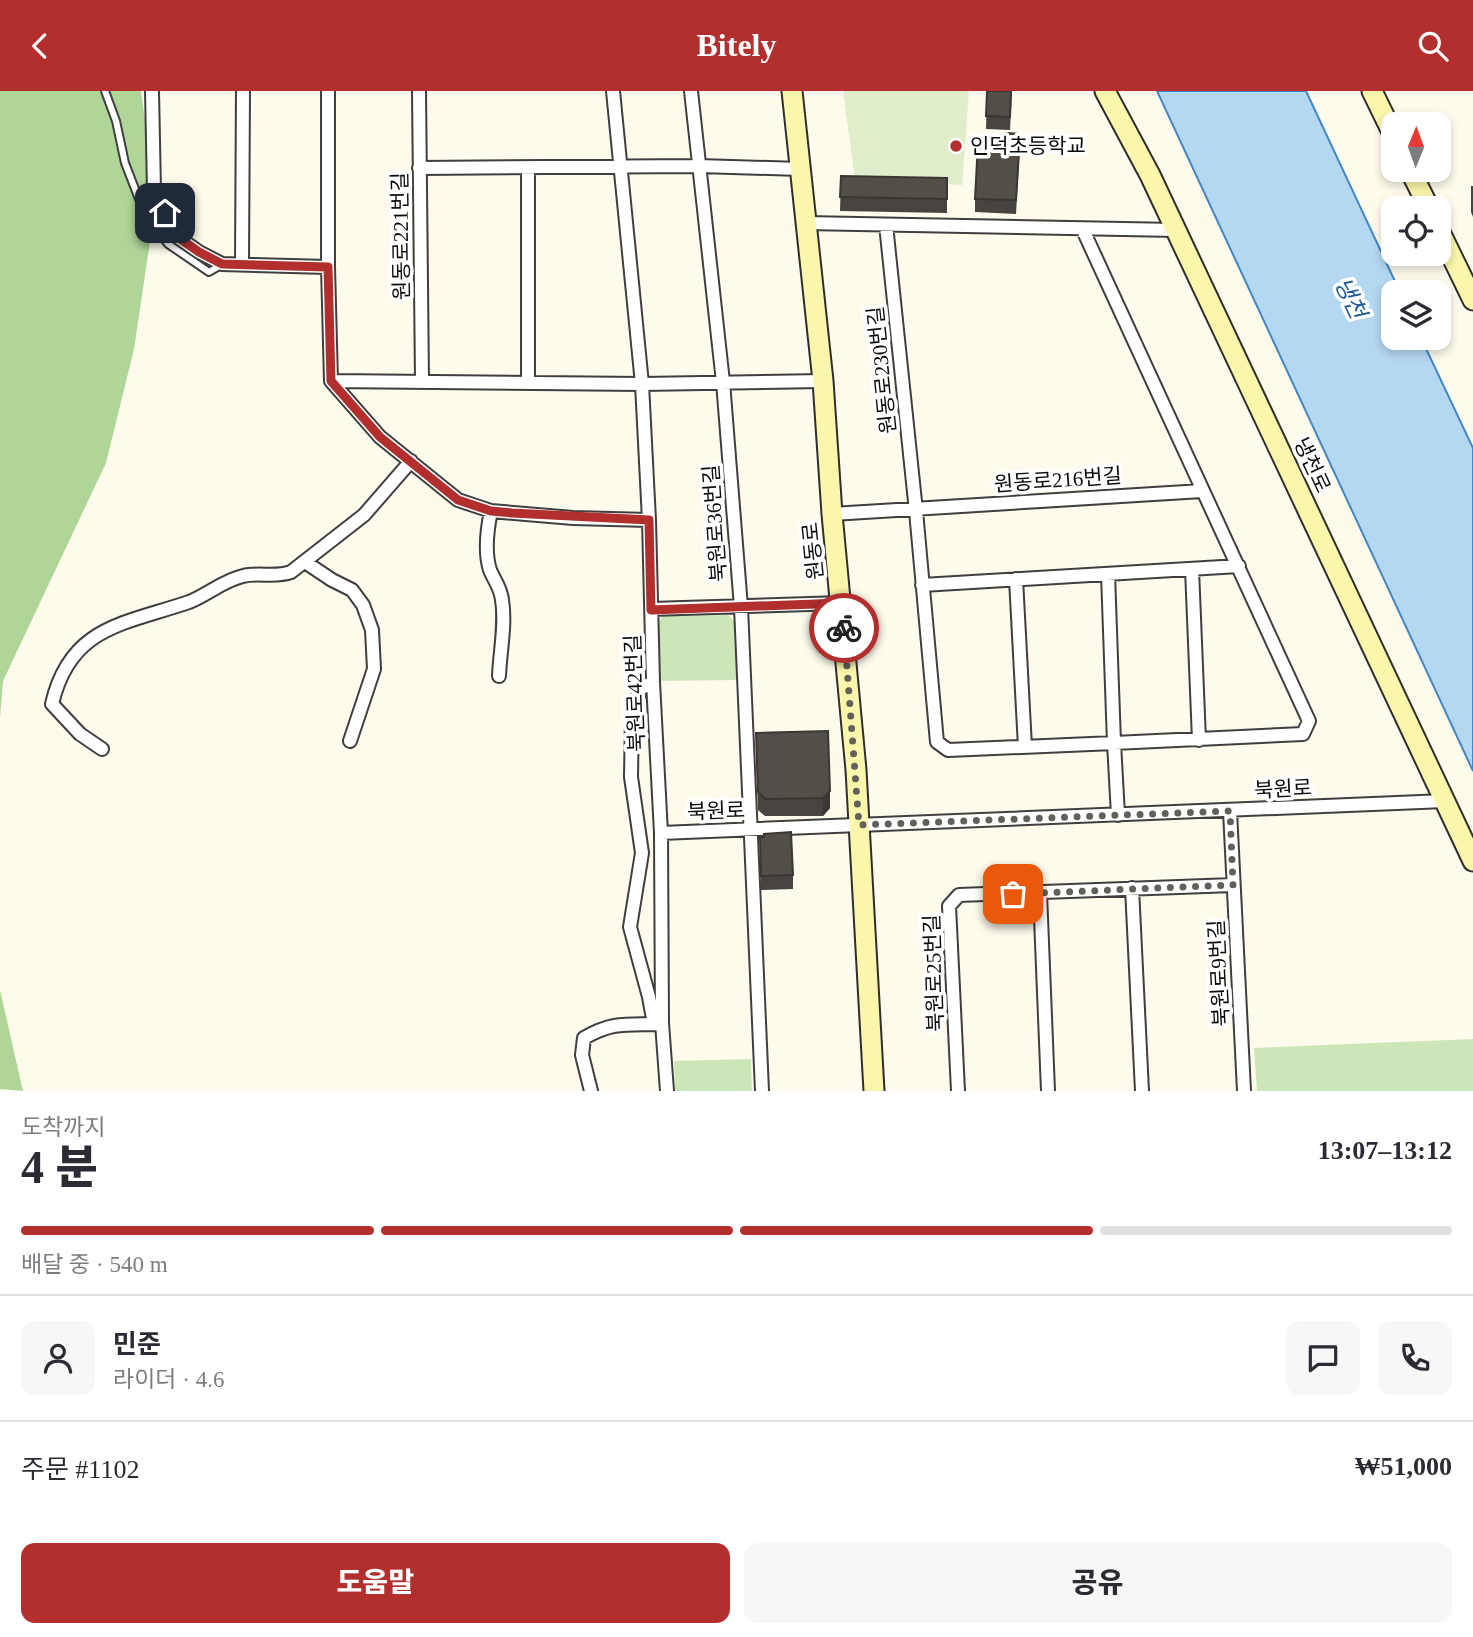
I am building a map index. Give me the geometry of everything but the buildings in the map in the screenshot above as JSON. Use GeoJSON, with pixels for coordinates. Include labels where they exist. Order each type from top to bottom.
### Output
{"type":"FeatureCollection","features":[{"type":"Feature","properties":{"kind":"street"},"geometry":{"type":"LineString","coordinates":[[152,91],[154,190],[176,236],[222,264],[328,267]]}},
{"type":"Feature","properties":{"kind":"street"},"geometry":{"type":"LineString","coordinates":[[242,263],[243,91]]}},
{"type":"Feature","properties":{"kind":"street"},"geometry":{"type":"LineString","coordinates":[[328,91],[331,381],[380,437],[458,500],[491,511],[573,518],[649,520]]}},
{"type":"Feature","properties":{"kind":"street","name":"원동로221번길"},"geometry":{"type":"LineString","coordinates":[[419,91],[422,381]]}},
{"type":"Feature","properties":{"kind":"street"},"geometry":{"type":"LineString","coordinates":[[613,91],[642,384]]}},
{"type":"Feature","properties":{"kind":"street"},"geometry":{"type":"LineString","coordinates":[[691,91],[723,381]]}},
{"type":"Feature","properties":{"kind":"street","name":"원동로"},"geometry":{"type":"LineString","coordinates":[[792,91],[823,381],[832,514],[842,603],[859,825],[874,1091]]}},
{"type":"Feature","properties":{"kind":"street","name":"냉천로"},"geometry":{"type":"LineString","coordinates":[[1105,91],[1175,230],[1473,861]]}},
{"type":"Feature","properties":{"kind":"street"},"geometry":{"type":"LineString","coordinates":[[1372,91],[1382,112]]}},
{"type":"Feature","properties":{"kind":"street"},"geometry":{"type":"LineString","coordinates":[[419,168],[699,166],[800,169]]}},
{"type":"Feature","properties":{"kind":"street"},"geometry":{"type":"LineString","coordinates":[[528,168],[528,382]]}},
{"type":"Feature","properties":{"kind":"street"},"geometry":{"type":"LineString","coordinates":[[805,223],[1175,230]]}},
{"type":"Feature","properties":{"kind":"street","name":"원동로230번길"},"geometry":{"type":"LineString","coordinates":[[886,225],[916,510]]}},
{"type":"Feature","properties":{"kind":"street"},"geometry":{"type":"LineString","coordinates":[[916,510],[937,742],[948,750],[1303,734],[1310,721],[1083,230]]}},
{"type":"Feature","properties":{"kind":"street"},"geometry":{"type":"LineString","coordinates":[[1451,255],[1473,300]]}},
{"type":"Feature","properties":{"kind":"street"},"geometry":{"type":"LineString","coordinates":[[331,381],[642,384],[823,381]]}},
{"type":"Feature","properties":{"kind":"street","name":"북원로36번길"},"geometry":{"type":"LineString","coordinates":[[723,381],[741,607],[762,1091]]}},
{"type":"Feature","properties":{"kind":"street","name":"북원로42번길"},"geometry":{"type":"LineString","coordinates":[[642,384],[661,833],[658,1024]]}},
{"type":"Feature","properties":{"kind":"street"},"geometry":{"type":"LineString","coordinates":[[102,749],[80,734],[52,705],[56,685],[78,649],[119,623],[191,601],[243,576],[280,576],[290,572],[365,515],[411,461]]}},
{"type":"Feature","properties":{"kind":"street","name":"원동로216번길"},"geometry":{"type":"LineString","coordinates":[[832,514],[1202,491]]}},
{"type":"Feature","properties":{"kind":"street"},"geometry":{"type":"LineString","coordinates":[[491,511],[487,531],[490,570],[503,604],[499,675]]}},
{"type":"Feature","properties":{"kind":"street"},"geometry":{"type":"LineString","coordinates":[[304,562],[352,590],[363,605],[372,630],[374,669],[350,741]]}},
{"type":"Feature","properties":{"kind":"street"},"geometry":{"type":"LineString","coordinates":[[922,585],[1239,566]]}},
{"type":"Feature","properties":{"kind":"street"},"geometry":{"type":"LineString","coordinates":[[1192,569],[1199,740]]}},
{"type":"Feature","properties":{"kind":"street"},"geometry":{"type":"LineString","coordinates":[[1108,574],[1118,815]]}},
{"type":"Feature","properties":{"kind":"street"},"geometry":{"type":"LineString","coordinates":[[1016,579],[1025,747]]}},
{"type":"Feature","properties":{"kind":"street"},"geometry":{"type":"LineString","coordinates":[[651,610],[842,603]]}},
{"type":"Feature","properties":{"kind":"street"},"geometry":{"type":"LineString","coordinates":[[653,682],[640,689],[632,715],[631,777],[642,853],[630,927],[658,1024],[667,1091]]}},
{"type":"Feature","properties":{"kind":"street","name":"북원로"},"geometry":{"type":"LineString","coordinates":[[661,833],[1445,801]]}},
{"type":"Feature","properties":{"kind":"street","name":"북원로9번길"},"geometry":{"type":"LineString","coordinates":[[1230,811],[1244,1091]]}},
{"type":"Feature","properties":{"kind":"street","name":"북원로25번길"},"geometry":{"type":"LineString","coordinates":[[958,1091],[948,906],[959,895],[1233,885]]}},
{"type":"Feature","properties":{"kind":"street"},"geometry":{"type":"LineString","coordinates":[[1132,888],[1142,1091]]}},
{"type":"Feature","properties":{"kind":"street"},"geometry":{"type":"LineString","coordinates":[[1040,893],[1048,1091]]}},
{"type":"Feature","properties":{"kind":"street"},"geometry":{"type":"LineString","coordinates":[[591,1091],[582,1055],[584,1038],[603,1027],[620,1023],[658,1024]]}},
{"type":"Feature","properties":{"kind":"lane"},"geometry":{"type":"LineString","coordinates":[[104,91],[116,121],[125,163],[144,212],[168,244],[197,265],[209,272],[222,264]]}},
{"type":"Feature","properties":{"kind":"green space"},"geometry":{"type":"Polygon","coordinates":[[[0,91],[141,91],[156,201],[134,349],[106,463],[3,681],[0,718],[0,91]]]}},
{"type":"Feature","properties":{"kind":"green space"},"geometry":{"type":"Polygon","coordinates":[[[843,91],[969,91],[962,185],[855,179],[843,91]]]}},
{"type":"Feature","properties":{"kind":"green space"},"geometry":{"type":"Polygon","coordinates":[[[728,615],[736,623],[738,680],[658,681],[658,623],[662,616],[728,615]]]}},
{"type":"Feature","properties":{"kind":"green space"},"geometry":{"type":"Polygon","coordinates":[[[0,990],[23,1091],[0,1089],[0,990]]]}},
{"type":"Feature","properties":{"kind":"green space"},"geometry":{"type":"Polygon","coordinates":[[[1473,1039],[1473,1091],[1257,1091],[1254,1048],[1473,1039]]]}},
{"type":"Feature","properties":{"kind":"green space"},"geometry":{"type":"Polygon","coordinates":[[[751,1059],[752,1091],[675,1091],[674,1061],[751,1059]]]}},
{"type":"Feature","properties":{"kind":"water","name":"냉천"},"geometry":{"type":"Polygon","coordinates":[[[1157,91],[1306,91],[1381,251],[1381,266],[1388,266],[1394,280],[1381,280],[1381,350],[1427,350],[1473,448],[1473,771],[1157,91]]]}},
{"type":"Feature","properties":{"kind":"way so far"},"geometry":{"type":"LineString","coordinates":[[844,628],[859,825],[1230,811],[1233,885],[1013,894]]}},
{"type":"Feature","properties":{"kind":"place","name":"인덕초등학교"},"geometry":{"type":"Point","coordinates":[956,146]}},
{"type":"Feature","properties":{"kind":"route"},"geometry":{"type":"LineString","coordinates":[[165,213],[176,236],[222,264],[328,267],[331,381],[380,437],[458,500],[491,511],[573,518],[649,520],[651,610],[842,603],[844,628]]}}]}
